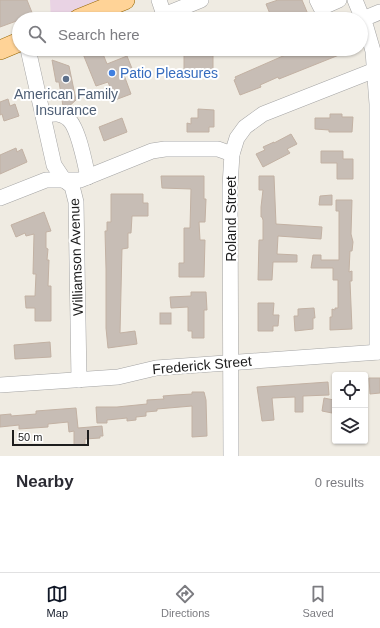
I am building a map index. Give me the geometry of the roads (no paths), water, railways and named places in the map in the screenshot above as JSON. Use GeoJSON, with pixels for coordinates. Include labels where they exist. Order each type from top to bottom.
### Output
{"type":"FeatureCollection","features":[{"type":"Feature","properties":{"kind":"main road"},"geometry":{"type":"LineString","coordinates":[[105,12],[125,0]]}},
{"type":"Feature","properties":{"kind":"main road"},"geometry":{"type":"LineString","coordinates":[[0,50],[12,45]]}},
{"type":"Feature","properties":{"kind":"street"},"geometry":{"type":"LineString","coordinates":[[160,0],[160,12]]}},
{"type":"Feature","properties":{"kind":"street"},"geometry":{"type":"LineString","coordinates":[[172,12],[202,0]]}},
{"type":"Feature","properties":{"kind":"street"},"geometry":{"type":"LineString","coordinates":[[317,0],[321,8],[338,0]]}},
{"type":"Feature","properties":{"kind":"street"},"geometry":{"type":"LineString","coordinates":[[355,0],[360,12]]}},
{"type":"Feature","properties":{"kind":"street"},"geometry":{"type":"LineString","coordinates":[[368,17],[380,12]]}},
{"type":"Feature","properties":{"kind":"street"},"geometry":{"type":"LineString","coordinates":[[368,35],[373,51],[377,104],[379,352]]}},
{"type":"Feature","properties":{"kind":"street","name":"Williamson Avenue"},"geometry":{"type":"LineString","coordinates":[[30,56],[54,165],[64,180],[72,186],[76,202],[79,380]]}},
{"type":"Feature","properties":{"kind":"street","name":"Roland Street"},"geometry":{"type":"LineString","coordinates":[[231,456],[230,186],[232,154],[237,138],[245,127],[263,114],[374,70]]}},
{"type":"Feature","properties":{"kind":"street"},"geometry":{"type":"LineString","coordinates":[[43,115],[56,113],[66,116],[72,121],[88,177]]}},
{"type":"Feature","properties":{"kind":"street"},"geometry":{"type":"LineString","coordinates":[[0,198],[46,180],[80,180],[152,151],[165,149],[218,149],[232,154]]}},
{"type":"Feature","properties":{"kind":"street","name":"Frederick Street"},"geometry":{"type":"LineString","coordinates":[[0,385],[118,377],[156,368],[379,352]]}},
{"type":"Feature","properties":{"kind":"place","name":"Patio Pleasures"},"geometry":{"type":"Point","coordinates":[112,73]}},
{"type":"Feature","properties":{"kind":"place","name":"American Family Insurance"},"geometry":{"type":"Point","coordinates":[66,79]}}]}
